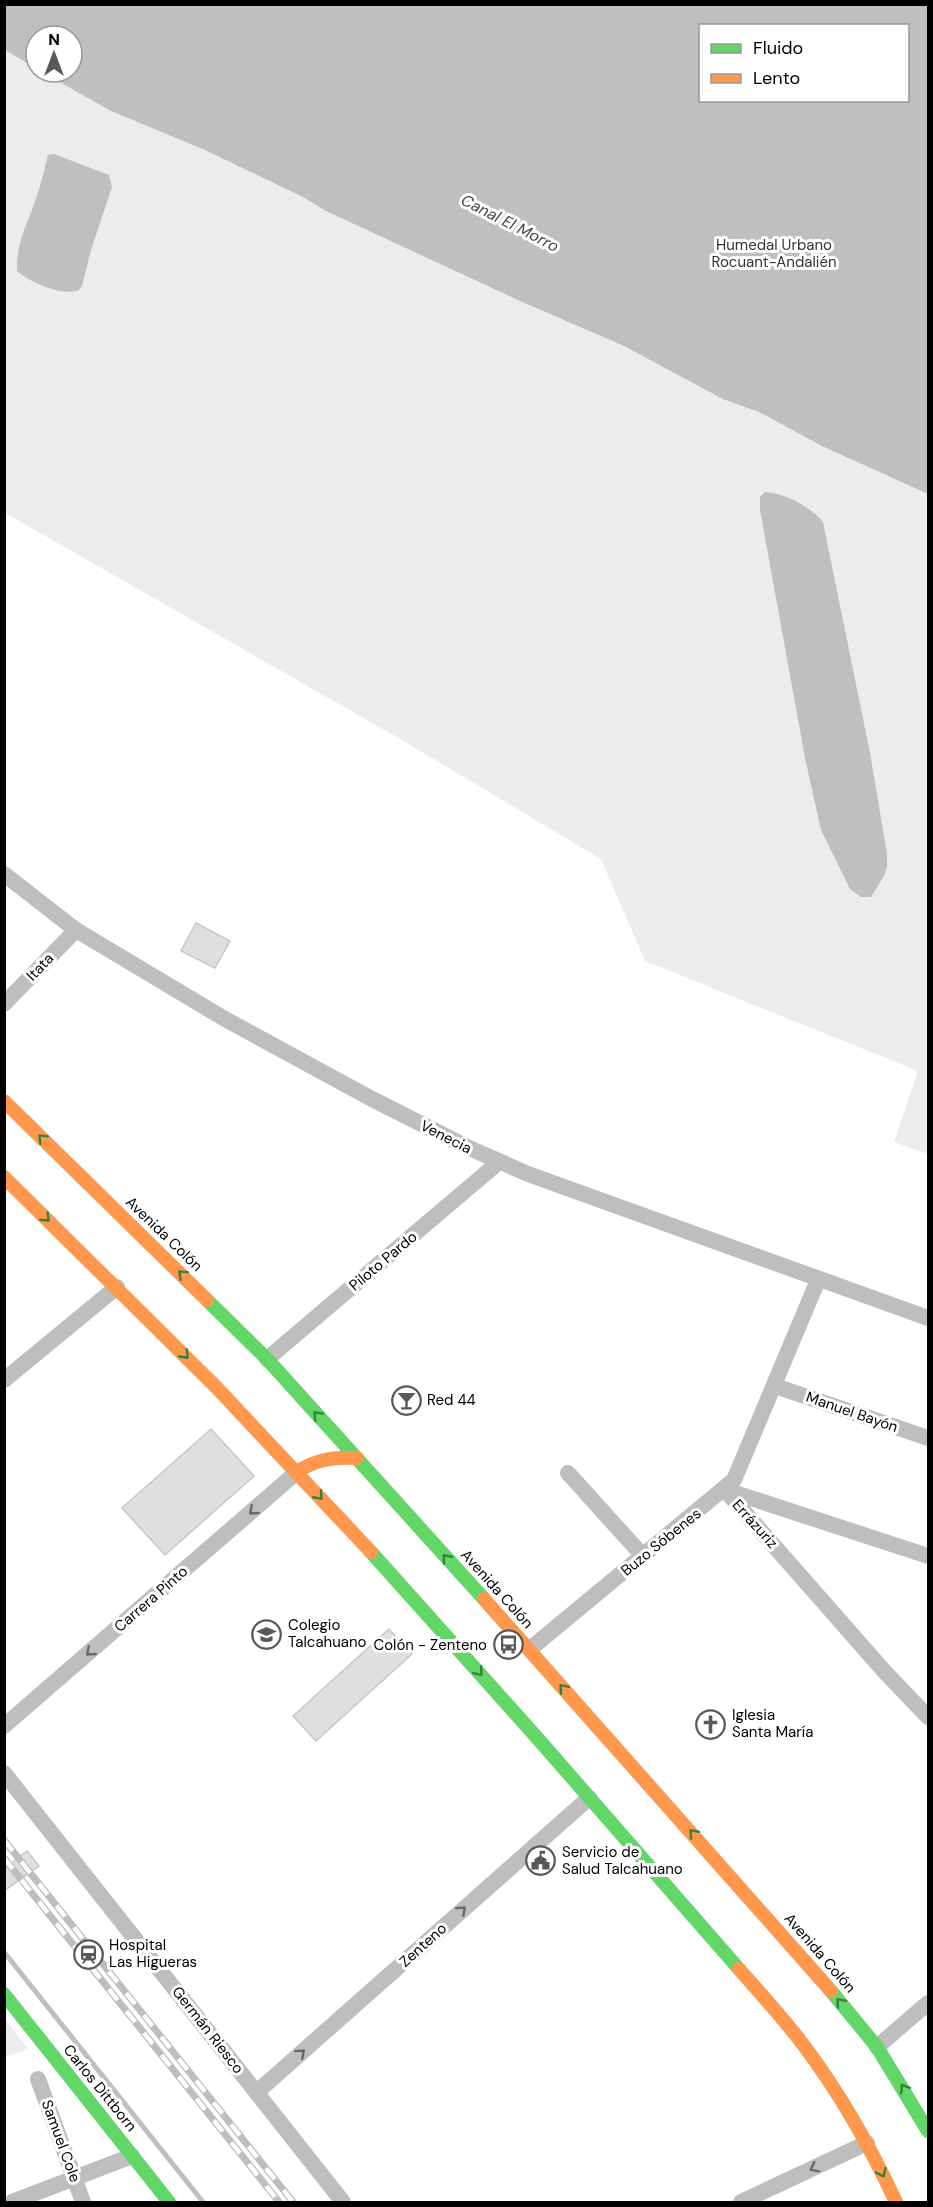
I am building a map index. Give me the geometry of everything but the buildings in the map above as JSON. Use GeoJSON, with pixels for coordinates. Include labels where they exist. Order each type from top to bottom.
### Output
{"type":"FeatureCollection","features":[{"type":"Feature","properties":{"kind":"main road","name":"Avenida Colón"},"geometry":{"type":"LineString","coordinates":[[4,1101],[267,1359],[530,1650],[815,1971],[877,2047],[928,2131]]}},
{"type":"Feature","properties":{"kind":"main road"},"geometry":{"type":"LineString","coordinates":[[4,1177],[117,1287],[297,1472],[472,1664],[811,2053],[867,2143],[896,2202]]}},
{"type":"Feature","properties":{"kind":"main road"},"geometry":{"type":"LineString","coordinates":[[297,1472],[310,1464],[328,1458],[357,1458]]}},
{"type":"Feature","properties":{"kind":"main road","name":"Carlos Dittborn"},"geometry":{"type":"LineString","coordinates":[[4,1994],[169,2202]]}},
{"type":"Feature","properties":{"kind":"street","name":"Venecia"},"geometry":{"type":"LineString","coordinates":[[4,874],[76,930],[161,981],[372,1099],[499,1162],[818,1280],[928,1318]]}},
{"type":"Feature","properties":{"kind":"street","name":"Itata"},"geometry":{"type":"LineString","coordinates":[[4,1004],[76,930]]}},
{"type":"Feature","properties":{"kind":"street","name":"Piloto Pardo"},"geometry":{"type":"LineString","coordinates":[[267,1359],[499,1162]]}},
{"type":"Feature","properties":{"kind":"street","name":"Buzo Sóbenes"},"geometry":{"type":"LineString","coordinates":[[530,1650],[725,1490],[739,1472],[818,1280]]}},
{"type":"Feature","properties":{"kind":"street"},"geometry":{"type":"LineString","coordinates":[[4,1380],[117,1287]]}},
{"type":"Feature","properties":{"kind":"street","name":"Manuel Bayón"},"geometry":{"type":"LineString","coordinates":[[775,1386],[928,1438]]}},
{"type":"Feature","properties":{"kind":"street","name":"Carrera Pinto"},"geometry":{"type":"LineString","coordinates":[[4,1726],[297,1472]]}},
{"type":"Feature","properties":{"kind":"street"},"geometry":{"type":"LineString","coordinates":[[568,1473],[643,1556]]}},
{"type":"Feature","properties":{"kind":"street","name":"Errázuriz"},"geometry":{"type":"LineString","coordinates":[[725,1490],[928,1556]]}},
{"type":"Feature","properties":{"kind":"street","name":"Errázuriz"},"geometry":{"type":"LineString","coordinates":[[725,1490],[884,1671],[928,1717]]}},
{"type":"Feature","properties":{"kind":"street","name":"Germán Riesco"},"geometry":{"type":"LineString","coordinates":[[4,1773],[343,2202]]}},
{"type":"Feature","properties":{"kind":"street","name":"Zenteno"},"geometry":{"type":"LineString","coordinates":[[257,2092],[589,1798]]}},
{"type":"Feature","properties":{"kind":"street"},"geometry":{"type":"LineString","coordinates":[[877,2047],[928,2003]]}},
{"type":"Feature","properties":{"kind":"street","name":"Samuel Cole"},"geometry":{"type":"LineString","coordinates":[[38,2079],[83,2202]]}},
{"type":"Feature","properties":{"kind":"street"},"geometry":{"type":"LineString","coordinates":[[741,2202],[867,2143]]}},
{"type":"Feature","properties":{"kind":"street"},"geometry":{"type":"LineString","coordinates":[[12,2202],[75,2180],[132,2156]]}},
{"type":"Feature","properties":{"kind":"green space"},"geometry":{"type":"Polygon","coordinates":[[[5,5],[928,5],[928,1154],[894,1142],[918,1071],[645,961],[601,859],[402,740],[5,513],[5,5]]]}},
{"type":"Feature","properties":{"kind":"green space"},"geometry":{"type":"Polygon","coordinates":[[[5,2019],[28,2049],[5,2057],[5,2019]]]}},
{"type":"Feature","properties":{"kind":"water","name":"Humedal Urbano Rocuant-Andalién"},"geometry":{"type":"Polygon","coordinates":[[[5,4],[928,5],[928,494],[822,446],[759,412],[723,399],[622,345],[520,301],[326,211],[303,197],[205,150],[111,111],[63,84],[84,84],[84,24],[24,24],[24,61],[5,50],[5,4]]]}},
{"type":"Feature","properties":{"kind":"water"},"geometry":{"type":"Polygon","coordinates":[[[54,154],[109,175],[112,187],[91,250],[82,286],[78,291],[54,290],[30,280],[17,271],[21,239],[48,155],[54,154]]]}},
{"type":"Feature","properties":{"kind":"water"},"geometry":{"type":"Polygon","coordinates":[[[765,492],[781,495],[797,502],[812,511],[823,522],[870,753],[887,854],[884,876],[871,897],[861,897],[850,889],[821,830],[805,758],[760,510],[760,497],[765,492]]]}},
{"type":"Feature","properties":{"kind":"waterway"},"geometry":{"type":"LineString","coordinates":[[4,1952],[203,2202]]}},
{"type":"Feature","properties":{"kind":"railway"},"geometry":{"type":"LineString","coordinates":[[4,1840],[293,2202]]}},
{"type":"Feature","properties":{"kind":"railway"},"geometry":{"type":"LineString","coordinates":[[4,1858],[279,2202]]}},
{"type":"Feature","properties":{"kind":"traffic: fast"},"geometry":{"type":"LineString","coordinates":[[207,1300],[267,1359],[484,1599]]}},
{"type":"Feature","properties":{"kind":"traffic: fast"},"geometry":{"type":"LineString","coordinates":[[371,1552],[739,1969]]}},
{"type":"Feature","properties":{"kind":"traffic: fast"},"geometry":{"type":"LineString","coordinates":[[831,1991],[877,2047],[928,2131]]}},
{"type":"Feature","properties":{"kind":"traffic: fast"},"geometry":{"type":"LineString","coordinates":[[4,1994],[169,2202]]}},
{"type":"Feature","properties":{"kind":"traffic: slow"},"geometry":{"type":"LineString","coordinates":[[4,1101],[207,1300]]}},
{"type":"Feature","properties":{"kind":"traffic: slow"},"geometry":{"type":"LineString","coordinates":[[4,1177],[217,1388],[371,1552]]}},
{"type":"Feature","properties":{"kind":"traffic: slow"},"geometry":{"type":"LineString","coordinates":[[297,1472],[311,1464],[326,1460],[357,1458]]}},
{"type":"Feature","properties":{"kind":"traffic: slow"},"geometry":{"type":"LineString","coordinates":[[484,1599],[831,1991]]}},
{"type":"Feature","properties":{"kind":"traffic: slow"},"geometry":{"type":"LineString","coordinates":[[739,1969],[794,2033],[829,2081],[865,2140],[896,2202]]}},
{"type":"Feature","properties":{"kind":"place","name":"Red 44"},"geometry":{"type":"Point","coordinates":[406,1400]}},
{"type":"Feature","properties":{"kind":"place","name":"Colegio Talcahuano"},"geometry":{"type":"Point","coordinates":[267,1634]}},
{"type":"Feature","properties":{"kind":"place","name":"Colón - Zenteno"},"geometry":{"type":"Point","coordinates":[508,1645]}},
{"type":"Feature","properties":{"kind":"place","name":"Iglesia Santa María"},"geometry":{"type":"Point","coordinates":[711,1724]}},
{"type":"Feature","properties":{"kind":"place","name":"Servicio de Salud Talcahuano"},"geometry":{"type":"Point","coordinates":[541,1861]}},
{"type":"Feature","properties":{"kind":"place","name":"Hospital Las Higueras"},"geometry":{"type":"Point","coordinates":[88,1954]}},
{"type":"Feature","properties":{"kind":"water label","name":"Canal El Morro"},"geometry":{"type":"Point","coordinates":[510,223]}}]}
